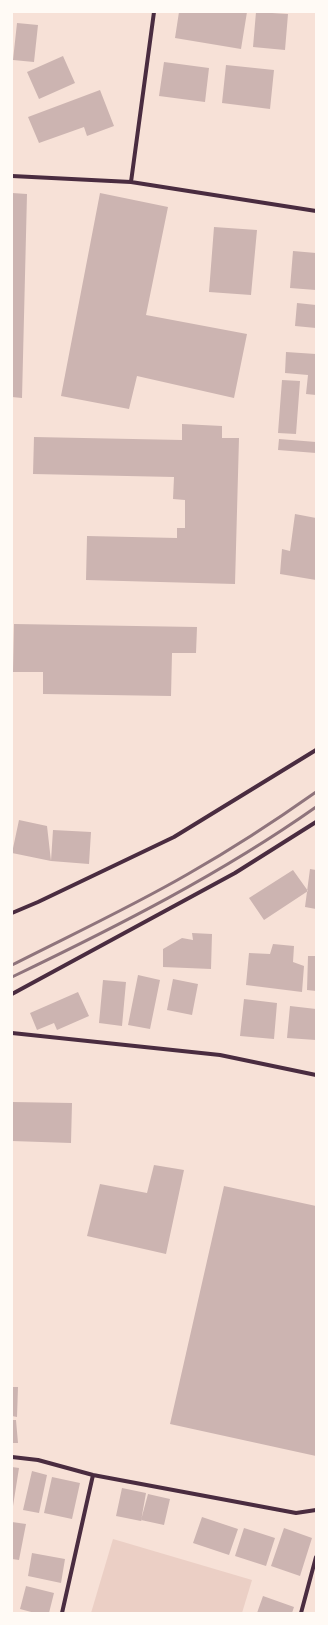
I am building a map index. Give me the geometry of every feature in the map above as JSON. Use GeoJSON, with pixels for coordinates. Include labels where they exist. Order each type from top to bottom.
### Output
{"type":"FeatureCollection","features":[{"type":"Feature","properties":{"kind":"street"},"geometry":{"type":"LineString","coordinates":[[131,182],[154,12]]}},
{"type":"Feature","properties":{"kind":"street"},"geometry":{"type":"LineString","coordinates":[[12,176],[131,182],[316,211]]}},
{"type":"Feature","properties":{"kind":"street"},"geometry":{"type":"LineString","coordinates":[[12,913],[174,837],[316,750]]}},
{"type":"Feature","properties":{"kind":"street"},"geometry":{"type":"LineString","coordinates":[[12,994],[235,873],[316,822]]}},
{"type":"Feature","properties":{"kind":"street"},"geometry":{"type":"LineString","coordinates":[[12,1034],[220,1055],[316,1075]]}},
{"type":"Feature","properties":{"kind":"street"},"geometry":{"type":"LineString","coordinates":[[12,1457],[38,1460],[93,1475],[296,1513],[316,1510]]}},
{"type":"Feature","properties":{"kind":"street"},"geometry":{"type":"LineString","coordinates":[[62,1613],[93,1475]]}},
{"type":"Feature","properties":{"kind":"street"},"geometry":{"type":"LineString","coordinates":[[301,1613],[316,1557]]}},
{"type":"Feature","properties":{"kind":"shaded area"},"geometry":{"type":"Polygon","coordinates":[[[113,1539],[252,1580],[242,1613],[91,1613],[113,1539]]]}},
{"type":"Feature","properties":{"kind":"building"},"geometry":{"type":"Polygon","coordinates":[[[179,12],[247,12],[241,49],[175,38],[179,12]]]}},
{"type":"Feature","properties":{"kind":"building"},"geometry":{"type":"Polygon","coordinates":[[[256,12],[288,14],[285,50],[253,47],[256,12]]]}},
{"type":"Feature","properties":{"kind":"building"},"geometry":{"type":"Polygon","coordinates":[[[17,23],[38,25],[34,62],[13,60],[17,23]]]}},
{"type":"Feature","properties":{"kind":"building"},"geometry":{"type":"Polygon","coordinates":[[[63,56],[75,83],[39,99],[27,72],[63,56]]]}},
{"type":"Feature","properties":{"kind":"building"},"geometry":{"type":"Polygon","coordinates":[[[164,62],[209,68],[205,102],[159,96],[164,62]]]}},
{"type":"Feature","properties":{"kind":"building"},"geometry":{"type":"Polygon","coordinates":[[[226,65],[274,70],[270,109],[222,103],[226,65]]]}},
{"type":"Feature","properties":{"kind":"building"},"geometry":{"type":"Polygon","coordinates":[[[100,90],[114,126],[87,136],[84,127],[39,143],[28,117],[100,90]]]}},
{"type":"Feature","properties":{"kind":"building"},"geometry":{"type":"Polygon","coordinates":[[[12,193],[27,194],[22,398],[12,397],[12,193]]]}},
{"type":"Feature","properties":{"kind":"building"},"geometry":{"type":"Polygon","coordinates":[[[100,193],[168,207],[146,315],[247,334],[234,398],[137,376],[129,409],[61,396],[100,193]]]}},
{"type":"Feature","properties":{"kind":"building"},"geometry":{"type":"Polygon","coordinates":[[[214,227],[257,230],[251,295],[209,292],[214,227]]]}},
{"type":"Feature","properties":{"kind":"building"},"geometry":{"type":"Polygon","coordinates":[[[293,251],[316,253],[316,290],[290,288],[293,251]]]}},
{"type":"Feature","properties":{"kind":"building"},"geometry":{"type":"Polygon","coordinates":[[[297,303],[316,305],[316,328],[295,326],[297,303]]]}},
{"type":"Feature","properties":{"kind":"building"},"geometry":{"type":"Polygon","coordinates":[[[286,352],[316,354],[316,395],[306,394],[308,375],[285,373],[286,352]]]}},
{"type":"Feature","properties":{"kind":"building"},"geometry":{"type":"Polygon","coordinates":[[[282,380],[300,381],[296,434],[278,433],[282,380]]]}},
{"type":"Feature","properties":{"kind":"building"},"geometry":{"type":"Polygon","coordinates":[[[182,424],[222,426],[222,438],[239,438],[235,584],[86,580],[87,536],[177,538],[177,528],[185,528],[185,500],[173,499],[174,477],[33,474],[34,437],[182,440],[182,424]]]}},
{"type":"Feature","properties":{"kind":"building"},"geometry":{"type":"Polygon","coordinates":[[[279,439],[316,442],[316,453],[278,450],[279,439]]]}},
{"type":"Feature","properties":{"kind":"building"},"geometry":{"type":"Polygon","coordinates":[[[295,514],[316,518],[316,580],[280,574],[282,549],[290,551],[295,514]]]}},
{"type":"Feature","properties":{"kind":"building"},"geometry":{"type":"Polygon","coordinates":[[[14,624],[197,627],[196,653],[172,653],[171,696],[43,694],[43,672],[13,672],[14,624]]]}},
{"type":"Feature","properties":{"kind":"building"},"geometry":{"type":"Polygon","coordinates":[[[19,820],[47,826],[51,861],[12,853],[19,820]]]}},
{"type":"Feature","properties":{"kind":"building"},"geometry":{"type":"Polygon","coordinates":[[[53,830],[91,832],[89,864],[51,861],[53,830]]]}},
{"type":"Feature","properties":{"kind":"building"},"geometry":{"type":"Polygon","coordinates":[[[310,869],[316,870],[316,909],[305,907],[310,869]]]}},
{"type":"Feature","properties":{"kind":"building"},"geometry":{"type":"Polygon","coordinates":[[[293,870],[308,891],[264,920],[249,898],[293,870]]]}},
{"type":"Feature","properties":{"kind":"building"},"geometry":{"type":"Polygon","coordinates":[[[192,933],[212,934],[211,969],[163,967],[163,949],[182,938],[193,940],[192,933]]]}},
{"type":"Feature","properties":{"kind":"building"},"geometry":{"type":"Polygon","coordinates":[[[273,944],[294,946],[293,962],[304,966],[302,992],[246,985],[249,953],[270,954],[273,944]]]}},
{"type":"Feature","properties":{"kind":"building"},"geometry":{"type":"Polygon","coordinates":[[[308,956],[316,956],[316,991],[307,990],[308,956]]]}},
{"type":"Feature","properties":{"kind":"building"},"geometry":{"type":"Polygon","coordinates":[[[138,975],[160,980],[150,1029],[128,1025],[138,975]]]}},
{"type":"Feature","properties":{"kind":"building"},"geometry":{"type":"Polygon","coordinates":[[[173,979],[198,984],[192,1015],[167,1010],[173,979]]]}},
{"type":"Feature","properties":{"kind":"building"},"geometry":{"type":"Polygon","coordinates":[[[103,980],[126,982],[122,1026],[99,1023],[103,980]]]}},
{"type":"Feature","properties":{"kind":"building"},"geometry":{"type":"Polygon","coordinates":[[[78,992],[89,1016],[57,1030],[54,1023],[37,1030],[30,1013],[78,992]]]}},
{"type":"Feature","properties":{"kind":"building"},"geometry":{"type":"Polygon","coordinates":[[[244,999],[277,1003],[274,1039],[240,1036],[244,999]]]}},
{"type":"Feature","properties":{"kind":"building"},"geometry":{"type":"Polygon","coordinates":[[[290,1006],[316,1009],[316,1040],[287,1038],[290,1006]]]}},
{"type":"Feature","properties":{"kind":"building"},"geometry":{"type":"Polygon","coordinates":[[[12,1102],[72,1103],[71,1143],[12,1141],[12,1102]]]}},
{"type":"Feature","properties":{"kind":"building"},"geometry":{"type":"Polygon","coordinates":[[[154,1165],[184,1170],[166,1254],[87,1236],[100,1184],[147,1193],[154,1165]]]}},
{"type":"Feature","properties":{"kind":"building"},"geometry":{"type":"Polygon","coordinates":[[[224,1186],[316,1206],[316,1456],[170,1424],[224,1186]]]}},
{"type":"Feature","properties":{"kind":"building"},"geometry":{"type":"Polygon","coordinates":[[[12,1387],[18,1387],[17,1417],[12,1416],[12,1387]]]}},
{"type":"Feature","properties":{"kind":"building"},"geometry":{"type":"Polygon","coordinates":[[[12,1420],[16,1420],[18,1443],[12,1443],[12,1420]]]}},
{"type":"Feature","properties":{"kind":"building"},"geometry":{"type":"Polygon","coordinates":[[[12,1467],[19,1468],[13,1506],[12,1506],[12,1467]]]}},
{"type":"Feature","properties":{"kind":"building"},"geometry":{"type":"Polygon","coordinates":[[[32,1471],[47,1475],[39,1513],[23,1510],[32,1471]]]}},
{"type":"Feature","properties":{"kind":"building"},"geometry":{"type":"Polygon","coordinates":[[[52,1477],[80,1483],[72,1519],[44,1513],[52,1477]]]}},
{"type":"Feature","properties":{"kind":"building"},"geometry":{"type":"Polygon","coordinates":[[[122,1488],[146,1493],[141,1521],[116,1516],[122,1488]]]}},
{"type":"Feature","properties":{"kind":"building"},"geometry":{"type":"Polygon","coordinates":[[[148,1494],[170,1499],[164,1525],[141,1520],[148,1494]]]}},
{"type":"Feature","properties":{"kind":"building"},"geometry":{"type":"Polygon","coordinates":[[[202,1517],[238,1529],[229,1555],[193,1543],[202,1517]]]}},
{"type":"Feature","properties":{"kind":"building"},"geometry":{"type":"Polygon","coordinates":[[[12,1522],[26,1524],[19,1560],[12,1559],[12,1522]]]}},
{"type":"Feature","properties":{"kind":"building"},"geometry":{"type":"Polygon","coordinates":[[[244,1528],[275,1538],[266,1566],[235,1556],[244,1528]]]}},
{"type":"Feature","properties":{"kind":"building"},"geometry":{"type":"Polygon","coordinates":[[[284,1528],[312,1538],[300,1576],[271,1566],[284,1528]]]}},
{"type":"Feature","properties":{"kind":"building"},"geometry":{"type":"Polygon","coordinates":[[[32,1553],[65,1559],[61,1583],[28,1576],[32,1553]]]}},
{"type":"Feature","properties":{"kind":"building"},"geometry":{"type":"Polygon","coordinates":[[[26,1586],[54,1593],[49,1613],[35,1613],[20,1609],[26,1586]]]}},
{"type":"Feature","properties":{"kind":"building"},"geometry":{"type":"Polygon","coordinates":[[[263,1596],[294,1607],[292,1613],[257,1613],[263,1596]]]}},
{"type":"Feature","properties":{"kind":"railway"},"geometry":{"type":"LineString","coordinates":[[12,965],[123,909],[188,874],[221,855],[285,814],[316,792]]}},
{"type":"Feature","properties":{"kind":"railway"},"geometry":{"type":"LineString","coordinates":[[12,977],[129,919],[205,877],[243,855],[316,807]]}}]}
